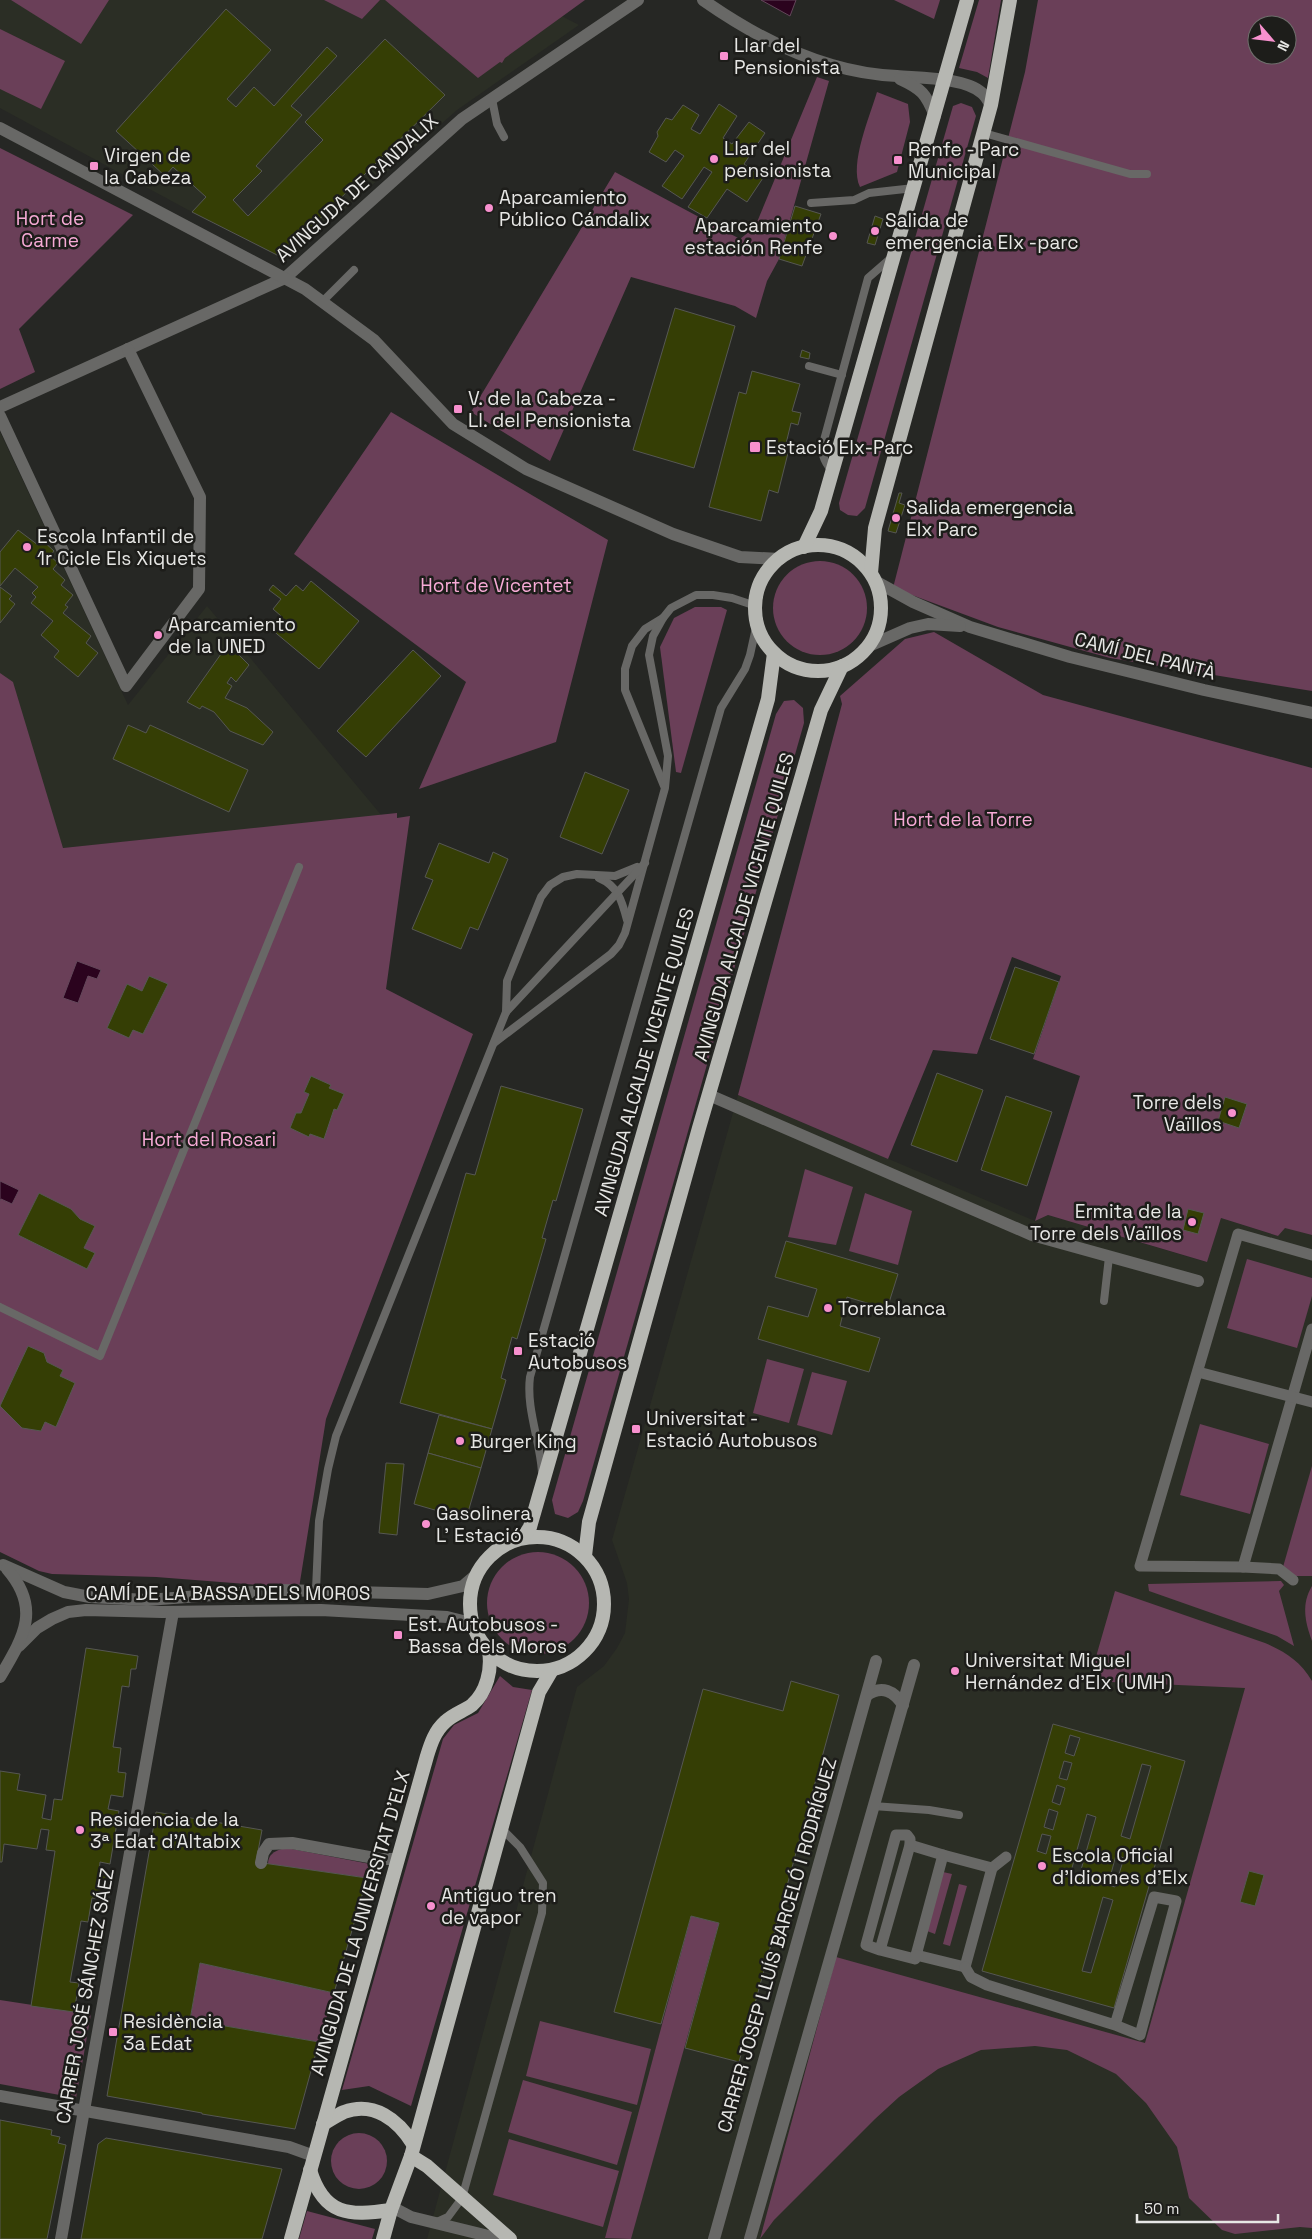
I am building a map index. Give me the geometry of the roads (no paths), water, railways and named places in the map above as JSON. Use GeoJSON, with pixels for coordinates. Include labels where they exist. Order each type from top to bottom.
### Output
{"type":"FeatureCollection","features":[{"type":"Feature","properties":{"kind":"highway"},"geometry":{"type":"LineString","coordinates":[[804,547],[821,510],[967,0]]}},
{"type":"Feature","properties":{"kind":"highway"},"geometry":{"type":"LineString","coordinates":[[873,577],[875,528],[984,133],[1010,0]]}},
{"type":"Feature","properties":{"kind":"highway"},"geometry":{"type":"LineString","coordinates":[[804,547],[836,548],[855,557],[873,577],[880,594],[881,608],[876,634],[869,646],[861,654],[842,666],[828,670],[806,670],[785,662],[764,639],[757,623],[756,606],[758,592],[762,580],[780,559],[804,547]]}},
{"type":"Feature","properties":{"kind":"highway","name":"AVINGUDA ALCALDE VICENTE QUILES"},"geometry":{"type":"LineString","coordinates":[[543,1481],[768,700],[774,652]]}},
{"type":"Feature","properties":{"kind":"highway","name":"AVINGUDA ALCALDE VICENTE QUILES"},"geometry":{"type":"LineString","coordinates":[[585,1556],[589,1522],[699,1128],[821,710],[842,666]]}},
{"type":"Feature","properties":{"kind":"highway"},"geometry":{"type":"LineString","coordinates":[[523,1538],[530,1527],[543,1481]]}},
{"type":"Feature","properties":{"kind":"highway"},"geometry":{"type":"LineString","coordinates":[[540,1536],[556,1539],[572,1546],[585,1556],[596,1571],[602,1587],[604,1605],[602,1623],[595,1639],[583,1653],[569,1663],[552,1670],[535,1671],[518,1669],[503,1662],[489,1651],[474,1628],[470,1601],[477,1574],[488,1558],[499,1549],[523,1538],[540,1536]]}},
{"type":"Feature","properties":{"kind":"highway","name":"AVINGUDA DE LA UNIVERSITAT D'ELX"},"geometry":{"type":"LineString","coordinates":[[323,2124],[396,1859],[434,1736],[446,1720],[472,1705],[479,1696],[486,1684],[491,1665],[489,1651]]}},
{"type":"Feature","properties":{"kind":"highway"},"geometry":{"type":"LineString","coordinates":[[383,2239],[412,2150],[500,1827],[539,1692],[552,1670]]}},
{"type":"Feature","properties":{"kind":"highway"},"geometry":{"type":"LineString","coordinates":[[290,2239],[323,2124],[344,2112],[355,2110],[374,2111],[396,2122],[412,2150],[427,2166],[510,2239]]}},
{"type":"Feature","properties":{"kind":"highway"},"geometry":{"type":"LineString","coordinates":[[310,2170],[315,2186],[321,2196],[329,2203],[348,2213],[358,2214],[392,2209]]}},
{"type":"Feature","properties":{"kind":"street","name":"AVINGUDA DE CANDALIX"},"geometry":{"type":"LineString","coordinates":[[0,407],[285,278],[462,119],[638,0]]}},
{"type":"Feature","properties":{"kind":"street"},"geometry":{"type":"LineString","coordinates":[[703,0],[738,24],[778,46],[807,57],[834,66],[896,76],[945,80],[982,93],[991,105]]}},
{"type":"Feature","properties":{"kind":"street"},"geometry":{"type":"LineString","coordinates":[[896,76],[917,86],[926,95],[935,116]]}},
{"type":"Feature","properties":{"kind":"street"},"geometry":{"type":"LineString","coordinates":[[0,128],[285,278],[323,301],[374,340],[453,424],[526,469],[673,534],[740,557],[780,559]]}},
{"type":"Feature","properties":{"kind":"street"},"geometry":{"type":"LineString","coordinates":[[0,416],[126,686],[199,589],[200,497],[128,349]]}},
{"type":"Feature","properties":{"kind":"street","name":"CAMÍ DEL PANTÀ"},"geometry":{"type":"LineString","coordinates":[[873,577],[913,602],[970,627],[1070,658],[1204,690],[1312,713]]}},
{"type":"Feature","properties":{"kind":"street","name":"CAMÍ DEL PANTÀ"},"geometry":{"type":"LineString","coordinates":[[869,646],[910,628],[928,624],[970,627]]}},
{"type":"Feature","properties":{"kind":"street"},"geometry":{"type":"LineString","coordinates":[[709,1095],[1032,1235],[1198,1281]]}},
{"type":"Feature","properties":{"kind":"street"},"geometry":{"type":"LineString","coordinates":[[1292,1580],[1279,1569],[1140,1566],[1238,1234],[1312,1255]]}},
{"type":"Feature","properties":{"kind":"street"},"geometry":{"type":"LineString","coordinates":[[1244,1567],[1312,1329]]}},
{"type":"Feature","properties":{"kind":"street"},"geometry":{"type":"LineString","coordinates":[[1198,1372],[1312,1402]]}},
{"type":"Feature","properties":{"kind":"street","name":"CAMÍ DE LA BASSA DELS MOROS"},"geometry":{"type":"LineString","coordinates":[[2,1564],[64,1592],[147,1600],[280,1590],[428,1594],[463,1586],[477,1574]]}},
{"type":"Feature","properties":{"kind":"street","name":"CAMÍ DE LA BASSA DELS MOROS"},"geometry":{"type":"LineString","coordinates":[[2,1564],[20,1587],[27,1606],[26,1625],[19,1646]]}},
{"type":"Feature","properties":{"kind":"street","name":"CAMÍ DE LA BASSA DELS MOROS"},"geometry":{"type":"LineString","coordinates":[[19,1646],[37,1628],[68,1612],[86,1610],[173,1612],[321,1610],[447,1617],[463,1621],[474,1628]]}},
{"type":"Feature","properties":{"kind":"street","name":"CARRER JOSÉ SÁNCHEZ SÁEZ"},"geometry":{"type":"LineString","coordinates":[[61,2239],[173,1612]]}},
{"type":"Feature","properties":{"kind":"street"},"geometry":{"type":"LineString","coordinates":[[0,1678],[19,1646]]}},
{"type":"Feature","properties":{"kind":"street","name":"CARRER JOSEP LLUÍS BARCELÓ I RODRÍGUEZ"},"geometry":{"type":"LineString","coordinates":[[714,2239],[876,1661]]}},
{"type":"Feature","properties":{"kind":"street"},"geometry":{"type":"LineString","coordinates":[[751,2234],[914,1665]]}},
{"type":"Feature","properties":{"kind":"street"},"geometry":{"type":"LineString","coordinates":[[867,1695],[878,1689],[886,1690],[892,1693],[903,1705]]}},
{"type":"Feature","properties":{"kind":"street"},"geometry":{"type":"LineString","coordinates":[[880,1950],[910,1846],[910,1839],[902,1834],[896,1835],[866,1945],[880,1950],[915,1959],[942,1855]]}},
{"type":"Feature","properties":{"kind":"street"},"geometry":{"type":"LineString","coordinates":[[261,1863],[263,1853],[269,1844],[277,1843],[292,1843],[380,1859],[396,1859]]}},
{"type":"Feature","properties":{"kind":"street"},"geometry":{"type":"LineString","coordinates":[[910,1846],[992,1868]]}},
{"type":"Feature","properties":{"kind":"street"},"geometry":{"type":"LineString","coordinates":[[965,1967],[992,1868],[1006,1858]]}},
{"type":"Feature","properties":{"kind":"street"},"geometry":{"type":"LineString","coordinates":[[916,1955],[965,1967],[971,1977],[987,1985],[1115,2025],[1140,2035],[1176,1901],[1154,1897],[1115,2025]]}},
{"type":"Feature","properties":{"kind":"street"},"geometry":{"type":"LineString","coordinates":[[0,2096],[289,2147],[314,2156]]}},
{"type":"Feature","properties":{"kind":"street"},"geometry":{"type":"LineString","coordinates":[[392,2209],[411,2217],[502,2239]]}},
{"type":"Feature","properties":{"kind":"lane"},"geometry":{"type":"LineString","coordinates":[[492,99],[497,124],[504,137]]}},
{"type":"Feature","properties":{"kind":"lane"},"geometry":{"type":"LineString","coordinates":[[984,133],[1130,174],[1147,174]]}},
{"type":"Feature","properties":{"kind":"lane"},"geometry":{"type":"LineString","coordinates":[[811,203],[854,200],[870,194],[914,188]]}},
{"type":"Feature","properties":{"kind":"lane"},"geometry":{"type":"LineString","coordinates":[[832,471],[824,462],[821,454],[868,278],[894,255]]}},
{"type":"Feature","properties":{"kind":"lane"},"geometry":{"type":"LineString","coordinates":[[323,301],[354,270]]}},
{"type":"Feature","properties":{"kind":"lane"},"geometry":{"type":"LineString","coordinates":[[809,366],[842,375]]}},
{"type":"Feature","properties":{"kind":"lane"},"geometry":{"type":"LineString","coordinates":[[492,1044],[611,954],[619,945],[625,933],[627,920],[645,863],[665,788],[668,756],[649,655],[653,636],[663,618],[671,608],[696,595],[732,598],[756,606]]}},
{"type":"Feature","properties":{"kind":"lane"},"geometry":{"type":"LineString","coordinates":[[663,618],[644,628],[632,646],[625,669],[625,690],[665,788]]}},
{"type":"Feature","properties":{"kind":"lane","name":"AVINGUDA ALCALDE VICENTE QUILES"},"geometry":{"type":"LineString","coordinates":[[543,1481],[539,1446],[532,1419],[530,1377],[721,708],[745,669],[757,623]]}},
{"type":"Feature","properties":{"kind":"lane"},"geometry":{"type":"LineString","coordinates":[[506,1012],[507,981],[540,897],[550,885],[563,877],[577,874],[615,876],[645,863]]}},
{"type":"Feature","properties":{"kind":"lane"},"geometry":{"type":"LineString","coordinates":[[316,1590],[319,1521],[336,1436],[506,1012],[645,863]]}},
{"type":"Feature","properties":{"kind":"lane"},"geometry":{"type":"LineString","coordinates":[[0,1307],[100,1356],[300,867]]}},
{"type":"Feature","properties":{"kind":"lane"},"geometry":{"type":"LineString","coordinates":[[592,875],[606,881],[617,891],[622,899],[627,920]]}},
{"type":"Feature","properties":{"kind":"lane"},"geometry":{"type":"LineString","coordinates":[[1104,1301],[1109,1257]]}},
{"type":"Feature","properties":{"kind":"lane"},"geometry":{"type":"LineString","coordinates":[[873,1806],[929,1810],[959,1816]]}},
{"type":"Feature","properties":{"kind":"lane"},"geometry":{"type":"LineString","coordinates":[[436,2222],[448,2217],[462,2198],[542,1913],[543,1882],[520,1847],[500,1827]]}},
{"type":"Feature","properties":{"kind":"place","name":"Llar del Pensionista"},"geometry":{"type":"Point","coordinates":[724,56]}},
{"type":"Feature","properties":{"kind":"place","name":"Llar del pensionista"},"geometry":{"type":"Point","coordinates":[714,159]}},
{"type":"Feature","properties":{"kind":"place","name":"Renfe - Parc Municipal"},"geometry":{"type":"Point","coordinates":[898,160]}},
{"type":"Feature","properties":{"kind":"place","name":"Virgen de la Cabeza"},"geometry":{"type":"Point","coordinates":[94,166]}},
{"type":"Feature","properties":{"kind":"place","name":"Aparcamiento Público Cándalix"},"geometry":{"type":"Point","coordinates":[489,208]}},
{"type":"Feature","properties":{"kind":"place","name":"Salida de emergencia Elx -parc"},"geometry":{"type":"Point","coordinates":[875,231]}},
{"type":"Feature","properties":{"kind":"place","name":"Aparcamiento estación Renfe"},"geometry":{"type":"Point","coordinates":[833,236]}},
{"type":"Feature","properties":{"kind":"place","name":"V. de la Cabeza - Ll. del Pensionista"},"geometry":{"type":"Point","coordinates":[458,409]}},
{"type":"Feature","properties":{"kind":"place","name":"Estació Elx-Parc"},"geometry":{"type":"Point","coordinates":[755,447]}},
{"type":"Feature","properties":{"kind":"place","name":"Salida emergencia Elx Parc"},"geometry":{"type":"Point","coordinates":[896,518]}},
{"type":"Feature","properties":{"kind":"place","name":"Escola Infantil de 1r Cicle Els Xiquets"},"geometry":{"type":"Point","coordinates":[27,547]}},
{"type":"Feature","properties":{"kind":"place","name":"Aparcamiento de la UNED"},"geometry":{"type":"Point","coordinates":[158,635]}},
{"type":"Feature","properties":{"kind":"place","name":"Torre dels Vaïllos"},"geometry":{"type":"Point","coordinates":[1232,1113]}},
{"type":"Feature","properties":{"kind":"place","name":"Ermita de la Torre dels Vaïllos"},"geometry":{"type":"Point","coordinates":[1192,1222]}},
{"type":"Feature","properties":{"kind":"place","name":"Torreblanca"},"geometry":{"type":"Point","coordinates":[828,1308]}},
{"type":"Feature","properties":{"kind":"place","name":"Estació Autobusos"},"geometry":{"type":"Point","coordinates":[518,1351]}},
{"type":"Feature","properties":{"kind":"place","name":"Universitat - Estació Autobusos"},"geometry":{"type":"Point","coordinates":[636,1429]}},
{"type":"Feature","properties":{"kind":"place","name":"Burger King"},"geometry":{"type":"Point","coordinates":[460,1441]}},
{"type":"Feature","properties":{"kind":"place","name":"Gasolinera L' Estació"},"geometry":{"type":"Point","coordinates":[426,1524]}},
{"type":"Feature","properties":{"kind":"place","name":"Est. Autobusos - Bassa dels Moros"},"geometry":{"type":"Point","coordinates":[398,1635]}},
{"type":"Feature","properties":{"kind":"place","name":"Universitat Miguel Hernández d'Elx (UMH)"},"geometry":{"type":"Point","coordinates":[955,1671]}},
{"type":"Feature","properties":{"kind":"place","name":"Residencia de la 3ª Edat d'Altabix"},"geometry":{"type":"Point","coordinates":[80,1830]}},
{"type":"Feature","properties":{"kind":"place","name":"Escola Oficial d'Idiomes d'Elx"},"geometry":{"type":"Point","coordinates":[1042,1866]}},
{"type":"Feature","properties":{"kind":"place","name":"Antiguo tren de vapor"},"geometry":{"type":"Point","coordinates":[431,1906]}},
{"type":"Feature","properties":{"kind":"place","name":"Residència 3a Edat"},"geometry":{"type":"Point","coordinates":[113,2032]}},
{"type":"Feature","properties":{"kind":"park label","name":"Hort de Carme"},"geometry":{"type":"Point","coordinates":[50,229]}},
{"type":"Feature","properties":{"kind":"park label","name":"Hort de Vicentet"},"geometry":{"type":"Point","coordinates":[496,585]}},
{"type":"Feature","properties":{"kind":"park label","name":"Hort de la Torre"},"geometry":{"type":"Point","coordinates":[963,819]}},
{"type":"Feature","properties":{"kind":"park label","name":"Hort del Rosari"},"geometry":{"type":"Point","coordinates":[209,1139]}}]}
